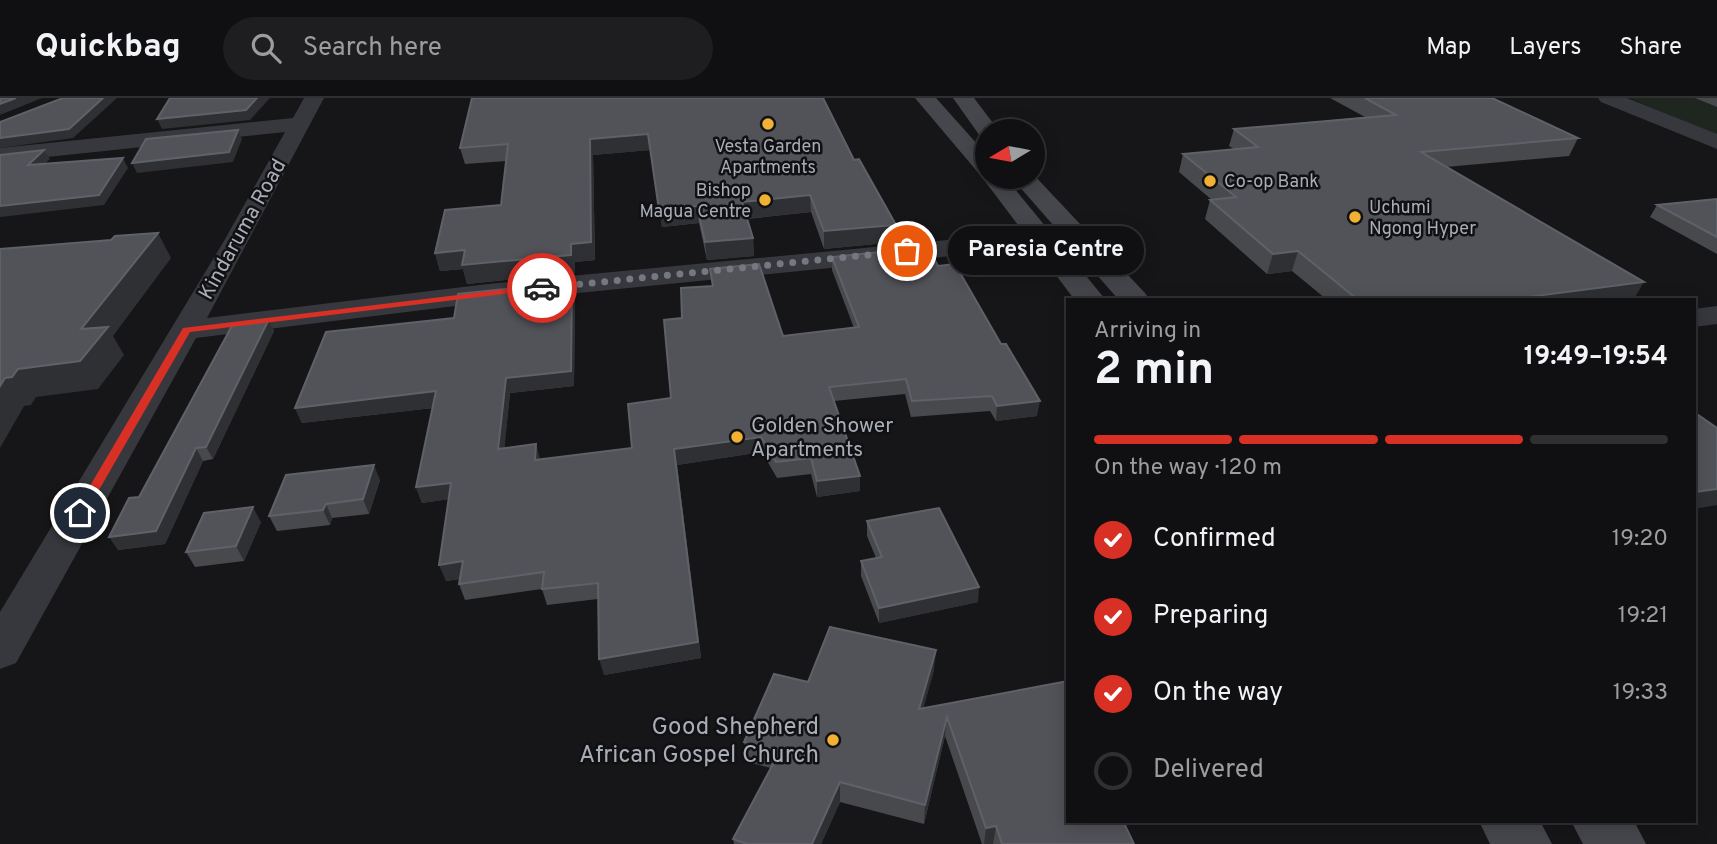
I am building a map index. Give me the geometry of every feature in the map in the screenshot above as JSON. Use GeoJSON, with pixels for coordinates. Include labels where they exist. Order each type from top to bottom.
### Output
{"type":"FeatureCollection","features":[{"type":"Feature","properties":{"kind":"main road"},"geometry":{"type":"LineString","coordinates":[[925,98],[975,156]]}},
{"type":"Feature","properties":{"kind":"main road"},"geometry":{"type":"LineString","coordinates":[[963,98],[979,119]]}},
{"type":"Feature","properties":{"kind":"main road"},"geometry":{"type":"LineString","coordinates":[[1002,189],[1089,298]]}},
{"type":"Feature","properties":{"kind":"main road"},"geometry":{"type":"LineString","coordinates":[[1034,189],[1133,298]]}},
{"type":"Feature","properties":{"kind":"main road"},"geometry":{"type":"LineString","coordinates":[[1508,823],[1524,844]]}},
{"type":"Feature","properties":{"kind":"main road"},"geometry":{"type":"LineString","coordinates":[[1600,823],[1618,844]]}},
{"type":"Feature","properties":{"kind":"street"},"geometry":{"type":"LineString","coordinates":[[1608,98],[1717,142]]}},
{"type":"Feature","properties":{"kind":"street"},"geometry":{"type":"LineString","coordinates":[[0,155],[305,111]]}},
{"type":"Feature","properties":{"kind":"street","name":"Kindaruma Road"},"geometry":{"type":"LineString","coordinates":[[0,650],[266,190],[305,111]]}},
{"type":"Feature","properties":{"kind":"street"},"geometry":{"type":"LineString","coordinates":[[186,330],[488,293],[1042,239]]}},
{"type":"Feature","properties":{"kind":"street"},"geometry":{"type":"LineString","coordinates":[[1696,318],[1717,315]]}},
{"type":"Feature","properties":{"kind":"shaded area"},"geometry":{"type":"Polygon","coordinates":[[[1629,98],[1717,98],[1717,135],[1629,98]]]}},
{"type":"Feature","properties":{"kind":"building"},"geometry":{"type":"Polygon","coordinates":[[[0,98],[16,98],[0,104],[0,98]]]}},
{"type":"Feature","properties":{"kind":"building"},"geometry":{"type":"Polygon","coordinates":[[[63,98],[103,98],[69,129],[0,138],[0,122],[63,98]]]}},
{"type":"Feature","properties":{"kind":"building"},"geometry":{"type":"Polygon","coordinates":[[[170,98],[257,98],[246,110],[157,119],[170,98]]]}},
{"type":"Feature","properties":{"kind":"building"},"geometry":{"type":"Polygon","coordinates":[[[472,98],[823,98],[854,160],[859,159],[896,225],[824,231],[810,195],[742,202],[753,238],[705,242],[697,206],[659,210],[648,134],[590,139],[591,242],[571,244],[571,255],[462,265],[465,250],[435,253],[445,210],[501,205],[508,144],[460,148],[472,98]]]}},
{"type":"Feature","properties":{"kind":"building","name":"Uchumi Ngong Hyper"},"geometry":{"type":"Polygon","coordinates":[[[1365,98],[1492,98],[1578,138],[1421,152],[1644,282],[1521,298],[1356,298],[1298,251],[1273,254],[1210,200],[1236,197],[1183,154],[1258,147],[1234,129],[1396,115],[1365,98]]]}},
{"type":"Feature","properties":{"kind":"building"},"geometry":{"type":"Polygon","coordinates":[[[238,130],[229,152],[132,163],[146,139],[238,130]]]}},
{"type":"Feature","properties":{"kind":"building"},"geometry":{"type":"Polygon","coordinates":[[[44,150],[28,165],[123,158],[99,195],[0,206],[0,155],[44,150]]]}},
{"type":"Feature","properties":{"kind":"building"},"geometry":{"type":"Polygon","coordinates":[[[1717,199],[1717,237],[1657,205],[1717,199]]]}},
{"type":"Feature","properties":{"kind":"building"},"geometry":{"type":"Polygon","coordinates":[[[158,233],[81,329],[108,327],[80,361],[18,369],[12,377],[5,378],[0,386],[0,249],[111,240],[115,236],[158,233]]]}},
{"type":"Feature","properties":{"kind":"building"},"geometry":{"type":"Polygon","coordinates":[[[928,247],[938,266],[955,264],[1001,344],[1006,344],[1040,401],[997,406],[992,396],[912,401],[906,379],[829,387],[860,476],[817,481],[811,458],[776,462],[761,437],[674,449],[698,642],[599,659],[598,583],[542,589],[544,572],[459,584],[463,561],[439,565],[451,483],[416,487],[436,391],[295,408],[326,332],[454,318],[458,294],[572,282],[571,371],[506,378],[498,449],[536,444],[535,460],[632,448],[628,404],[671,398],[664,320],[682,318],[681,288],[713,286],[710,269],[759,264],[783,336],[859,327],[832,257],[928,247]]]}},
{"type":"Feature","properties":{"kind":"building"},"geometry":{"type":"Polygon","coordinates":[[[269,319],[206,447],[196,448],[156,531],[109,537],[129,498],[139,497],[233,324],[269,319]]]}},
{"type":"Feature","properties":{"kind":"building"},"geometry":{"type":"Polygon","coordinates":[[[1696,413],[1717,428],[1717,489],[1696,492],[1696,413]]]}},
{"type":"Feature","properties":{"kind":"building"},"geometry":{"type":"Polygon","coordinates":[[[374,465],[363,499],[326,504],[323,510],[269,516],[286,475],[374,465]]]}},
{"type":"Feature","properties":{"kind":"building"},"geometry":{"type":"Polygon","coordinates":[[[253,507],[236,546],[186,552],[204,513],[253,507]]]}},
{"type":"Feature","properties":{"kind":"building"},"geometry":{"type":"Polygon","coordinates":[[[939,508],[979,587],[879,608],[861,561],[882,557],[867,521],[939,508]]]}},
{"type":"Feature","properties":{"kind":"building"},"geometry":{"type":"Polygon","coordinates":[[[830,627],[936,650],[919,709],[1066,681],[1066,823],[1124,823],[1134,844],[1002,844],[996,826],[986,828],[947,717],[925,805],[840,782],[812,844],[747,844],[733,839],[780,751],[744,742],[774,674],[808,682],[830,627]]]}},
{"type":"Feature","properties":{"kind":"way so far"},"geometry":{"type":"LineString","coordinates":[[542,288],[907,251]]}},
{"type":"Feature","properties":{"kind":"place","name":"Vesta Garden Apartments"},"geometry":{"type":"Point","coordinates":[768,124]}},
{"type":"Feature","properties":{"kind":"place","name":"Co-op Bank"},"geometry":{"type":"Point","coordinates":[1210,181]}},
{"type":"Feature","properties":{"kind":"place","name":"Bishop Magua Centre"},"geometry":{"type":"Point","coordinates":[765,200]}},
{"type":"Feature","properties":{"kind":"place","name":"Uchumi Ngong Hyper"},"geometry":{"type":"Point","coordinates":[1355,217]}},
{"type":"Feature","properties":{"kind":"place","name":"Paresia Centre"},"geometry":{"type":"Point","coordinates":[907,251]}},
{"type":"Feature","properties":{"kind":"place","name":"Golden Shower Apartments"},"geometry":{"type":"Point","coordinates":[737,437]}},
{"type":"Feature","properties":{"kind":"place","name":"Good Shepherd African Gospel Church"},"geometry":{"type":"Point","coordinates":[833,740]}},
{"type":"Feature","properties":{"kind":"route"},"geometry":{"type":"LineString","coordinates":[[80,513],[186,330],[542,288]]}}]}
